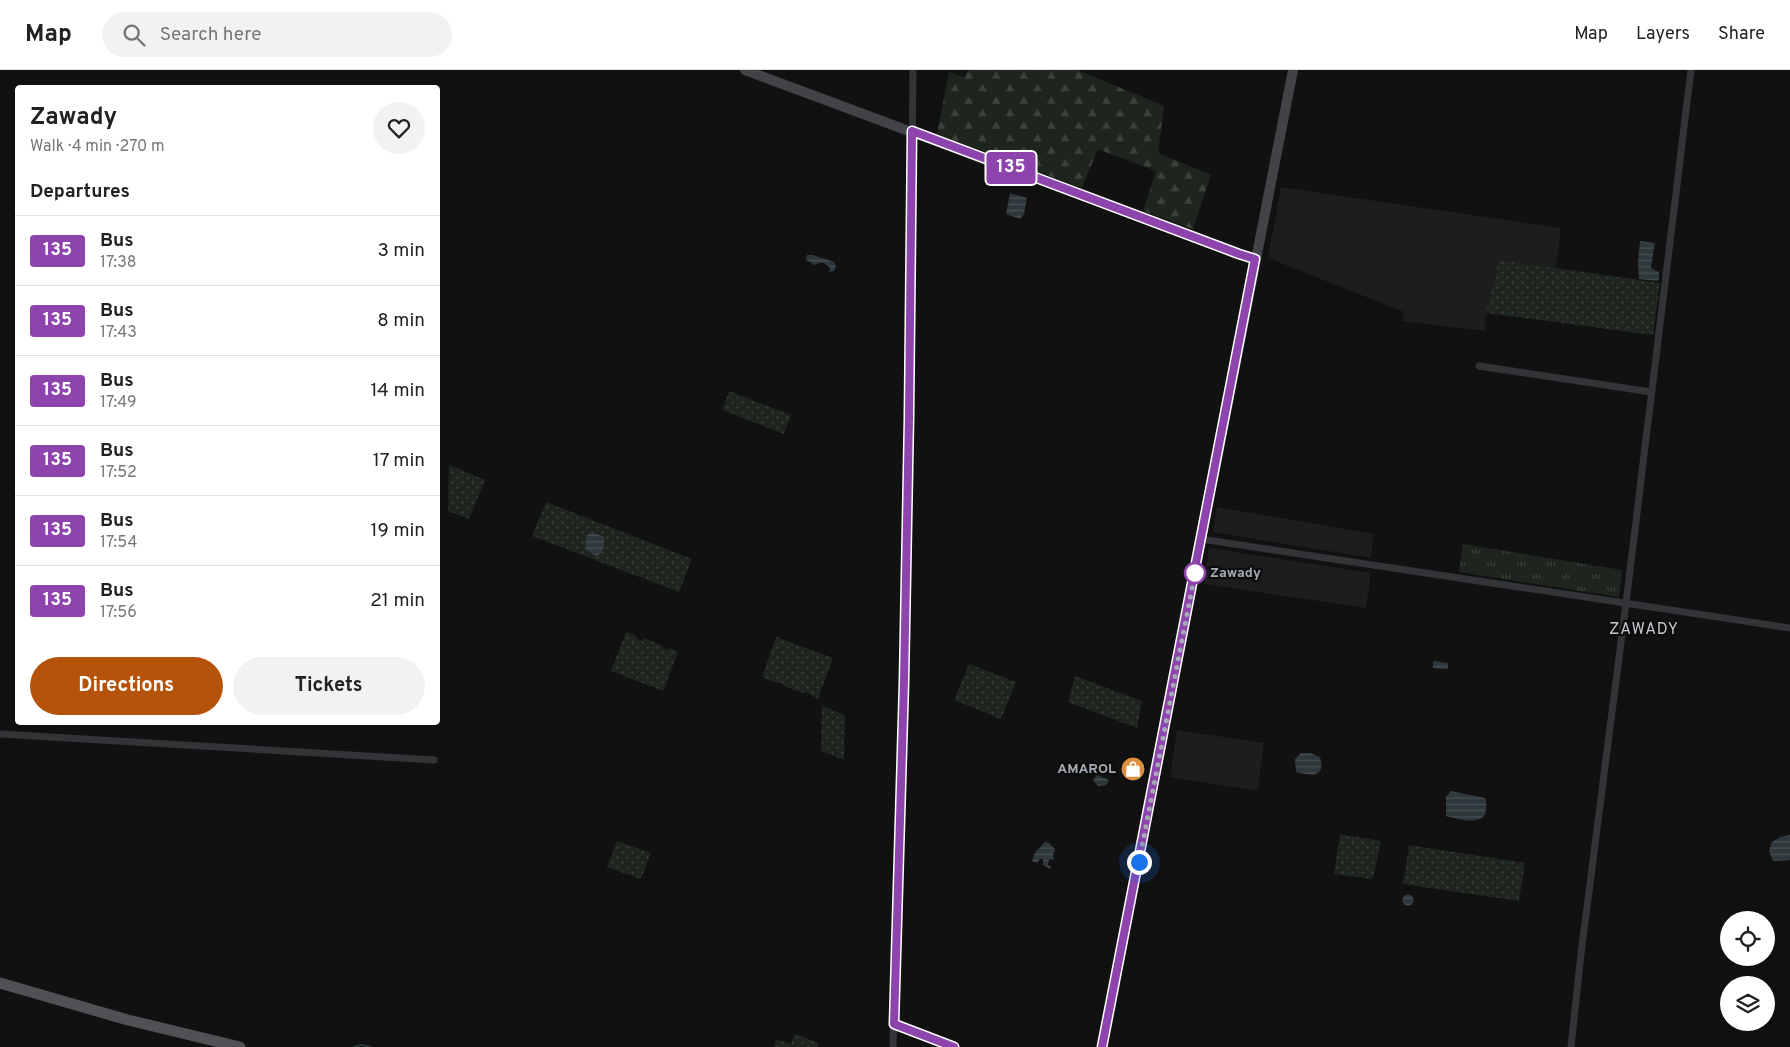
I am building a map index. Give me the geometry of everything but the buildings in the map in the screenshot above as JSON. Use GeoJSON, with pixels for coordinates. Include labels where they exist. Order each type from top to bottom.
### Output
{"type":"FeatureCollection","features":[{"type":"Feature","properties":{"kind":"main road"},"geometry":{"type":"LineString","coordinates":[[745,70],[1255,259]]}},
{"type":"Feature","properties":{"kind":"main road"},"geometry":{"type":"LineString","coordinates":[[1102,1047],[1292,70]]}},
{"type":"Feature","properties":{"kind":"main road"},"geometry":{"type":"LineString","coordinates":[[0,983],[128,1020],[240,1047]]}},
{"type":"Feature","properties":{"kind":"street"},"geometry":{"type":"LineString","coordinates":[[893,1047],[904,682],[913,70]]}},
{"type":"Feature","properties":{"kind":"street"},"geometry":{"type":"LineString","coordinates":[[1571,1047],[1691,70]]}},
{"type":"Feature","properties":{"kind":"street"},"geometry":{"type":"LineString","coordinates":[[1479,366],[1651,392]]}},
{"type":"Feature","properties":{"kind":"street"},"geometry":{"type":"LineString","coordinates":[[1201,539],[1790,628]]}},
{"type":"Feature","properties":{"kind":"street"},"geometry":{"type":"LineString","coordinates":[[0,734],[434,760]]}},
{"type":"Feature","properties":{"kind":"street"},"geometry":{"type":"LineString","coordinates":[[894,1024],[954,1047]]}},
{"type":"Feature","properties":{"kind":"shaded area"},"geometry":{"type":"Polygon","coordinates":[[[1281,187],[1561,228],[1556,268],[1499,261],[1486,313],[1485,331],[1402,321],[1404,312],[1268,258],[1281,187]]]}},
{"type":"Feature","properties":{"kind":"shaded area"},"geometry":{"type":"Polygon","coordinates":[[[1010,193],[1027,198],[1024,214],[1020,219],[1006,214],[1010,193]]]}},
{"type":"Feature","properties":{"kind":"shaded area"},"geometry":{"type":"Polygon","coordinates":[[[1640,241],[1655,243],[1651,267],[1659,272],[1659,279],[1657,281],[1639,279],[1640,241]]]}},
{"type":"Feature","properties":{"kind":"shaded area"},"geometry":{"type":"Polygon","coordinates":[[[807,255],[813,255],[834,262],[836,266],[834,271],[829,272],[830,268],[824,263],[815,265],[806,260],[807,255]]]}},
{"type":"Feature","properties":{"kind":"shaded area"},"geometry":{"type":"Polygon","coordinates":[[[1217,507],[1374,534],[1371,558],[1213,532],[1217,507]]]}},
{"type":"Feature","properties":{"kind":"shaded area"},"geometry":{"type":"Polygon","coordinates":[[[589,533],[604,537],[604,548],[597,556],[585,549],[586,537],[589,533]]]}},
{"type":"Feature","properties":{"kind":"shaded area"},"geometry":{"type":"Polygon","coordinates":[[[1209,548],[1371,573],[1366,608],[1204,584],[1209,548]]]}},
{"type":"Feature","properties":{"kind":"shaded area"},"geometry":{"type":"Polygon","coordinates":[[[1433,662],[1448,663],[1448,669],[1433,668],[1433,662]]]}},
{"type":"Feature","properties":{"kind":"shaded area"},"geometry":{"type":"Polygon","coordinates":[[[1177,730],[1264,743],[1258,791],[1170,777],[1177,730]]]}},
{"type":"Feature","properties":{"kind":"shaded area"},"geometry":{"type":"Polygon","coordinates":[[[1301,753],[1310,753],[1320,757],[1321,769],[1319,772],[1312,775],[1296,772],[1295,759],[1301,753]]]}},
{"type":"Feature","properties":{"kind":"shaded area"},"geometry":{"type":"Polygon","coordinates":[[[1097,775],[1109,780],[1106,785],[1098,786],[1093,780],[1097,775]]]}},
{"type":"Feature","properties":{"kind":"shaded area"},"geometry":{"type":"Polygon","coordinates":[[[1451,791],[1485,798],[1486,810],[1481,819],[1469,821],[1446,816],[1446,797],[1451,791]]]}},
{"type":"Feature","properties":{"kind":"shaded area"},"geometry":{"type":"Polygon","coordinates":[[[1790,835],[1790,860],[1773,861],[1769,851],[1772,842],[1780,837],[1790,835]]]}},
{"type":"Feature","properties":{"kind":"shaded area"},"geometry":{"type":"Polygon","coordinates":[[[1045,842],[1055,849],[1053,860],[1049,859],[1048,865],[1051,867],[1050,869],[1043,865],[1043,859],[1040,859],[1037,863],[1032,861],[1035,853],[1045,842]]]}},
{"type":"Feature","properties":{"kind":"shaded area"},"geometry":{"type":"Polygon","coordinates":[[[1408,894],[1414,900],[1408,906],[1402,900],[1408,894]]]}},
{"type":"Feature","properties":{"kind":"green space"},"geometry":{"type":"Polygon","coordinates":[[[968,70],[1078,70],[1164,106],[1158,153],[1211,175],[1193,229],[1143,211],[1156,171],[1098,149],[1082,188],[937,134],[949,72],[965,77],[968,70]]]}},
{"type":"Feature","properties":{"kind":"green space"},"geometry":{"type":"Polygon","coordinates":[[[1499,260],[1660,283],[1653,335],[1486,313],[1499,260]]]}},
{"type":"Feature","properties":{"kind":"green space"},"geometry":{"type":"Polygon","coordinates":[[[729,391],[791,415],[784,434],[722,410],[729,391]]]}},
{"type":"Feature","properties":{"kind":"green space"},"geometry":{"type":"Polygon","coordinates":[[[449,465],[485,480],[469,519],[448,511],[449,465]]]}},
{"type":"Feature","properties":{"kind":"green space"},"geometry":{"type":"Polygon","coordinates":[[[546,502],[692,559],[679,592],[532,536],[546,502]]]}},
{"type":"Feature","properties":{"kind":"green space"},"geometry":{"type":"Polygon","coordinates":[[[1463,544],[1622,570],[1619,597],[1459,572],[1463,544]]]}},
{"type":"Feature","properties":{"kind":"green space"},"geometry":{"type":"Polygon","coordinates":[[[626,632],[642,641],[644,638],[663,646],[667,650],[670,648],[678,652],[663,691],[611,671],[626,632]]]}},
{"type":"Feature","properties":{"kind":"green space"},"geometry":{"type":"Polygon","coordinates":[[[776,637],[833,658],[818,699],[806,692],[803,693],[784,686],[779,682],[776,683],[762,677],[776,637]]]}},
{"type":"Feature","properties":{"kind":"green space"},"geometry":{"type":"Polygon","coordinates":[[[969,664],[1016,682],[1001,719],[954,700],[969,664]]]}},
{"type":"Feature","properties":{"kind":"green space"},"geometry":{"type":"Polygon","coordinates":[[[1075,676],[1142,701],[1137,728],[1068,702],[1075,676]]]}},
{"type":"Feature","properties":{"kind":"green space"},"geometry":{"type":"Polygon","coordinates":[[[822,706],[845,715],[844,760],[821,751],[822,706]]]}},
{"type":"Feature","properties":{"kind":"green space"},"geometry":{"type":"Polygon","coordinates":[[[1340,834],[1381,841],[1373,879],[1334,874],[1340,834]]]}},
{"type":"Feature","properties":{"kind":"green space"},"geometry":{"type":"Polygon","coordinates":[[[617,841],[651,853],[641,879],[607,867],[617,841]]]}},
{"type":"Feature","properties":{"kind":"green space"},"geometry":{"type":"Polygon","coordinates":[[[1409,845],[1525,863],[1519,901],[1403,884],[1409,845]]]}},
{"type":"Feature","properties":{"kind":"green space"},"geometry":{"type":"Polygon","coordinates":[[[795,1034],[819,1043],[817,1047],[774,1047],[776,1039],[791,1044],[795,1034]]]}},
{"type":"Feature","properties":{"kind":"waterway"},"geometry":{"type":"LineString","coordinates":[[354,1047],[361,1045],[371,1047]]}},
{"type":"Feature","properties":{"kind":"bus line","name":"135"},"geometry":{"type":"LineString","coordinates":[[954,1047],[894,1024],[904,682],[912,131],[1255,259],[1102,1047]]}},
{"type":"Feature","properties":{"kind":"place","name":"Zawady"},"geometry":{"type":"Point","coordinates":[1195,573]}},
{"type":"Feature","properties":{"kind":"place","name":"AMAROL"},"geometry":{"type":"Point","coordinates":[1133,769]}},
{"type":"Feature","properties":{"kind":"district","name":"ZAWADY"},"geometry":{"type":"Point","coordinates":[1644,630]}},
{"type":"Feature","properties":{"kind":"route"},"geometry":{"type":"LineString","coordinates":[[1139,862],[1195,573]]}}]}
